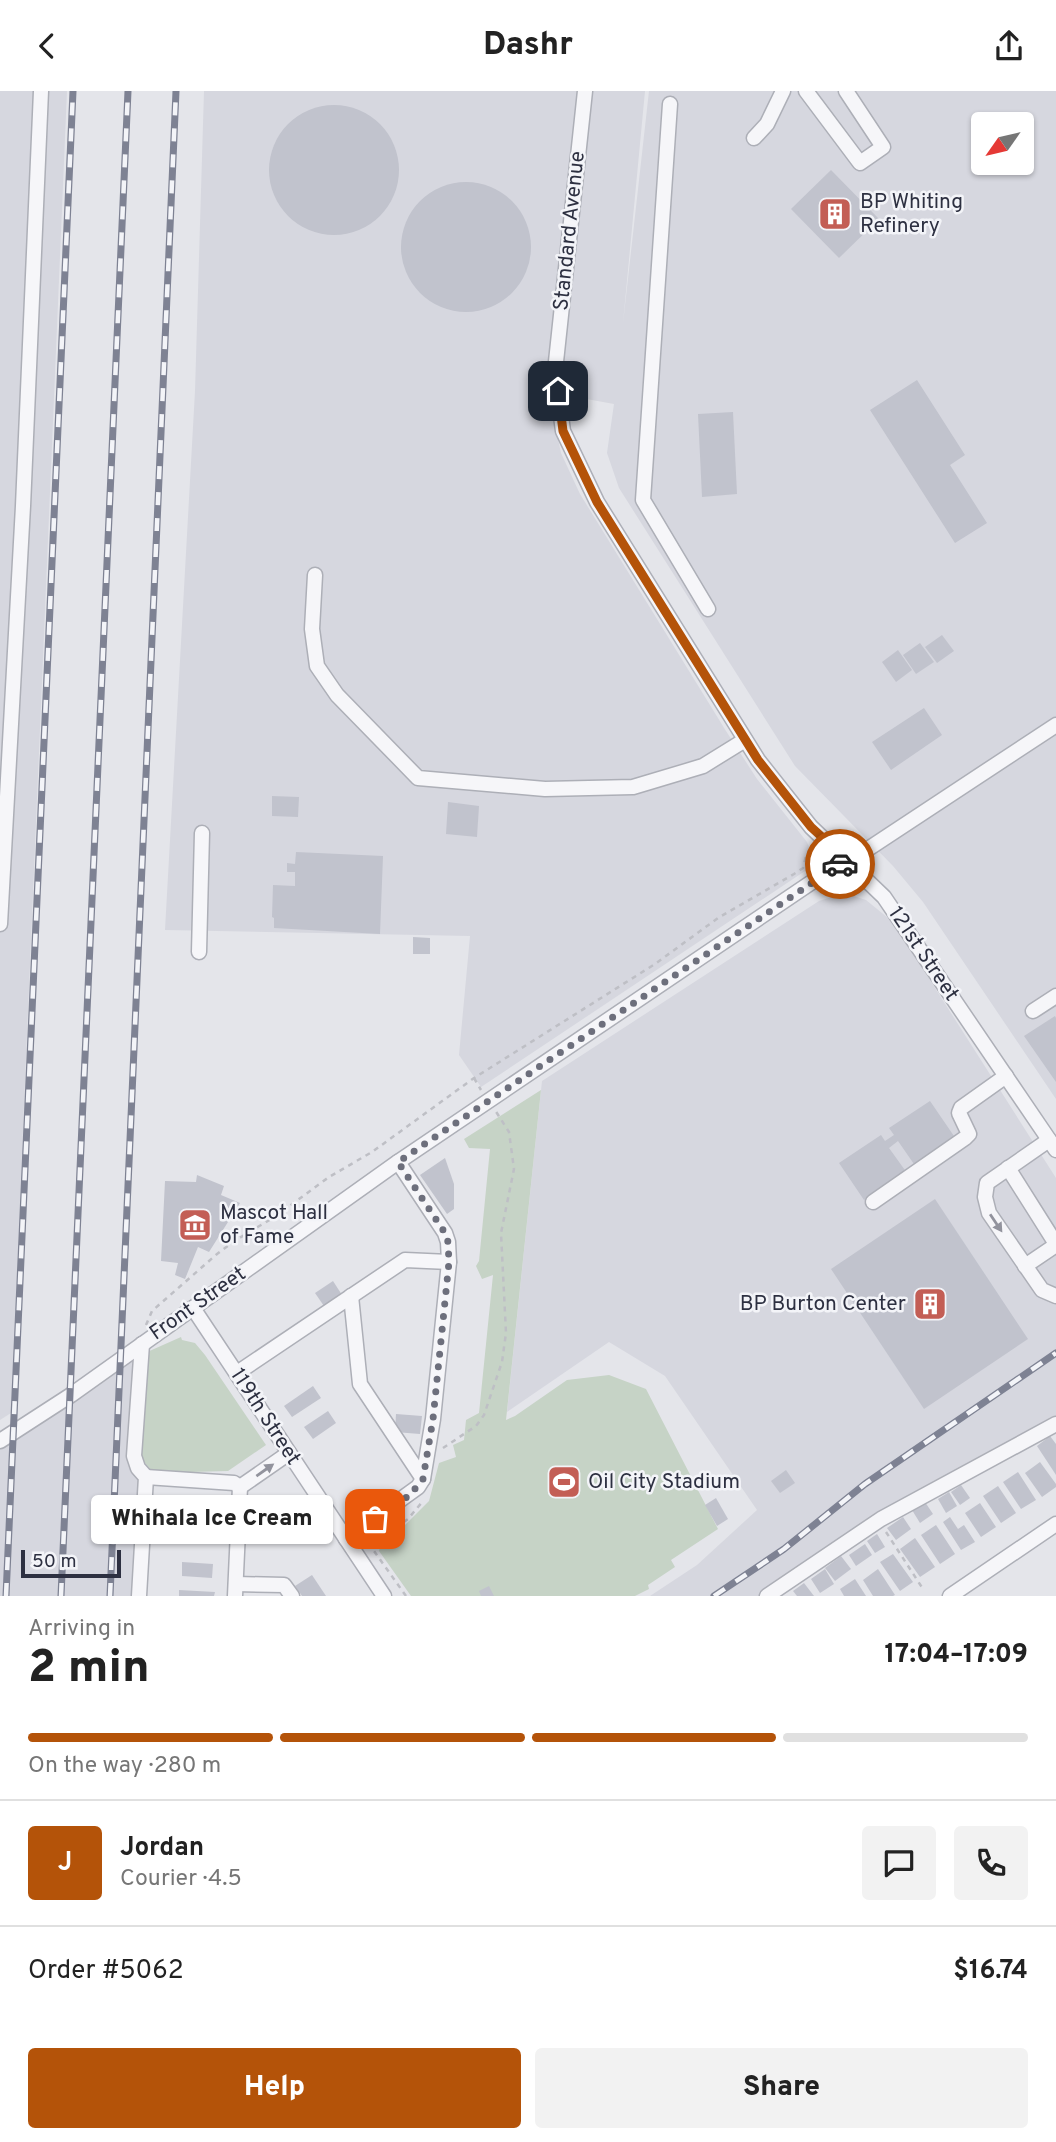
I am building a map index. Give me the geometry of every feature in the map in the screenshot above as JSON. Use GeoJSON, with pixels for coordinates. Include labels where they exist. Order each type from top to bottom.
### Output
{"type":"FeatureCollection","features":[{"type":"Feature","properties":{"kind":"street"},"geometry":{"type":"LineString","coordinates":[[0,924],[23,506],[41,91]]}},
{"type":"Feature","properties":{"kind":"street","name":"Standard Avenue"},"geometry":{"type":"LineString","coordinates":[[555,372],[585,91]]}},
{"type":"Feature","properties":{"kind":"street"},"geometry":{"type":"LineString","coordinates":[[754,138],[767,124],[783,91]]}},
{"type":"Feature","properties":{"kind":"street"},"geometry":{"type":"LineString","coordinates":[[806,91],[860,163],[883,147],[846,91]]}},
{"type":"Feature","properties":{"kind":"street"},"geometry":{"type":"LineString","coordinates":[[670,104],[643,500],[708,609]]}},
{"type":"Feature","properties":{"kind":"street","name":"121st Street"},"geometry":{"type":"LineString","coordinates":[[555,372],[563,431],[597,502],[758,760],[811,827],[884,897],[1052,1145]]}},
{"type":"Feature","properties":{"kind":"street"},"geometry":{"type":"LineString","coordinates":[[315,575],[312,629],[317,666],[337,695],[418,778],[545,789],[633,787],[704,766],[746,740]]}},
{"type":"Feature","properties":{"kind":"street","name":"Front Street"},"geometry":{"type":"LineString","coordinates":[[0,1441],[71,1395],[142,1336],[192,1308],[398,1162],[846,859],[868,849],[1056,725]]}},
{"type":"Feature","properties":{"kind":"street"},"geometry":{"type":"LineString","coordinates":[[199,952],[202,833]]}},
{"type":"Feature","properties":{"kind":"street"},"geometry":{"type":"LineString","coordinates":[[1033,1011],[1056,996]]}},
{"type":"Feature","properties":{"kind":"street"},"geometry":{"type":"LineString","coordinates":[[873,1202],[965,1138],[969,1133],[959,1113],[961,1108],[1006,1076]]}},
{"type":"Feature","properties":{"kind":"street"},"geometry":{"type":"LineString","coordinates":[[1052,1145],[1008,1168],[987,1183],[985,1197],[989,1213],[1042,1290],[1056,1296]]}},
{"type":"Feature","properties":{"kind":"street"},"geometry":{"type":"LineString","coordinates":[[346,1539],[410,1495],[423,1479],[432,1420],[449,1262],[448,1242],[445,1233],[398,1162]]}},
{"type":"Feature","properties":{"kind":"street"},"geometry":{"type":"LineString","coordinates":[[1008,1168],[1056,1244],[1025,1266]]}},
{"type":"Feature","properties":{"kind":"street"},"geometry":{"type":"LineString","coordinates":[[237,1373],[405,1260],[449,1262]]}},
{"type":"Feature","properties":{"kind":"street"},"geometry":{"type":"LineString","coordinates":[[351,1296],[360,1384],[423,1479]]}},
{"type":"Feature","properties":{"kind":"street","name":"119th Street"},"geometry":{"type":"LineString","coordinates":[[192,1308],[384,1596]]}},
{"type":"Feature","properties":{"kind":"street"},"geometry":{"type":"LineString","coordinates":[[142,1336],[135,1457],[138,1468],[146,1477],[234,1483],[240,1487]]}},
{"type":"Feature","properties":{"kind":"street"},"geometry":{"type":"LineString","coordinates":[[767,1596],[878,1521],[1056,1424]]}},
{"type":"Feature","properties":{"kind":"street"},"geometry":{"type":"LineString","coordinates":[[240,1487],[289,1453]]}},
{"type":"Feature","properties":{"kind":"street"},"geometry":{"type":"LineString","coordinates":[[139,1596],[146,1477]]}},
{"type":"Feature","properties":{"kind":"street"},"geometry":{"type":"LineString","coordinates":[[240,1487],[236,1590],[284,1585],[292,1596]]}},
{"type":"Feature","properties":{"kind":"street"},"geometry":{"type":"LineString","coordinates":[[950,1596],[1056,1524]]}},
{"type":"Feature","properties":{"kind":"path"},"geometry":{"type":"LineString","coordinates":[[142,1336],[152,1311],[236,1240],[276,1216],[329,1177],[372,1152],[474,1078],[654,964],[718,918],[803,868],[806,856],[846,859]]}},
{"type":"Feature","properties":{"kind":"path"},"geometry":{"type":"LineString","coordinates":[[437,1451],[476,1426],[484,1415],[502,1361],[506,1333],[505,1268],[501,1233],[514,1169],[509,1132],[497,1114]]}},
{"type":"Feature","properties":{"kind":"path"},"geometry":{"type":"LineString","coordinates":[[878,1521],[923,1590]]}},
{"type":"Feature","properties":{"kind":"path"},"geometry":{"type":"LineString","coordinates":[[374,1551],[407,1596]]}},
{"type":"Feature","properties":{"kind":"shaded area"},"geometry":{"type":"Polygon","coordinates":[[[0,91],[67,91],[11,1413],[0,1420],[0,91]]]}},
{"type":"Feature","properties":{"kind":"shaded area"},"geometry":{"type":"Polygon","coordinates":[[[204,91],[645,91],[623,323],[649,91],[1056,91],[1056,1099],[923,902],[893,866],[795,766],[619,488],[607,453],[614,404],[548,392],[561,453],[580,494],[726,731],[757,779],[807,842],[813,857],[808,869],[481,1087],[459,1055],[470,936],[165,930],[195,391],[204,91]]]}},
{"type":"Feature","properties":{"kind":"shaded area"},"geometry":{"type":"Polygon","coordinates":[[[844,893],[866,900],[893,922],[1056,1178],[1056,1424],[881,1519],[767,1596],[650,1596],[697,1565],[757,1510],[665,1376],[609,1342],[507,1412],[542,1081],[819,901],[844,893]]]}},
{"type":"Feature","properties":{"kind":"shaded area"},"geometry":{"type":"Polygon","coordinates":[[[145,1353],[135,1596],[0,1596],[0,1447],[145,1353]]]}},
{"type":"Feature","properties":{"kind":"green space","name":"Oil City Stadium"},"geometry":{"type":"Polygon","coordinates":[[[541,1090],[506,1420],[567,1380],[609,1375],[646,1389],[718,1529],[671,1560],[675,1567],[648,1585],[649,1589],[635,1596],[411,1596],[379,1551],[381,1544],[395,1535],[429,1501],[439,1463],[456,1457],[453,1445],[464,1440],[466,1420],[479,1413],[493,1275],[482,1279],[476,1266],[479,1261],[490,1149],[469,1148],[464,1139],[541,1090]]]}},
{"type":"Feature","properties":{"kind":"green space"},"geometry":{"type":"Polygon","coordinates":[[[181,1337],[182,1340],[195,1343],[205,1355],[266,1445],[228,1471],[154,1473],[141,1459],[145,1353],[181,1337]]]}},
{"type":"Feature","properties":{"kind":"building"},"geometry":{"type":"Polygon","coordinates":[[[334,105],[359,110],[380,124],[394,145],[399,170],[394,195],[380,216],[359,230],[334,235],[309,230],[288,216],[274,195],[269,170],[274,145],[288,124],[309,110],[334,105]]]}},
{"type":"Feature","properties":{"kind":"building","name":"BP Whiting Refinery"},"geometry":{"type":"Polygon","coordinates":[[[831,170],[879,219],[839,258],[791,209],[831,170]]]}},
{"type":"Feature","properties":{"kind":"building"},"geometry":{"type":"Polygon","coordinates":[[[466,182],[491,187],[512,201],[526,222],[531,247],[526,272],[512,293],[491,307],[466,312],[441,307],[420,293],[406,272],[401,247],[406,222],[420,201],[441,187],[466,182]]]}},
{"type":"Feature","properties":{"kind":"building"},"geometry":{"type":"Polygon","coordinates":[[[917,380],[965,455],[950,465],[987,523],[955,543],[870,410],[917,380]]]}},
{"type":"Feature","properties":{"kind":"building"},"geometry":{"type":"Polygon","coordinates":[[[733,412],[737,494],[702,497],[698,414],[733,412]]]}},
{"type":"Feature","properties":{"kind":"building"},"geometry":{"type":"Polygon","coordinates":[[[942,635],[954,651],[937,663],[925,647],[942,635]]]}},
{"type":"Feature","properties":{"kind":"building"},"geometry":{"type":"Polygon","coordinates":[[[920,643],[934,662],[916,674],[903,655],[920,643]]]}},
{"type":"Feature","properties":{"kind":"building"},"geometry":{"type":"Polygon","coordinates":[[[898,650],[912,670],[896,682],[882,662],[898,650]]]}},
{"type":"Feature","properties":{"kind":"building"},"geometry":{"type":"Polygon","coordinates":[[[924,708],[942,735],[891,770],[872,742],[924,708]]]}},
{"type":"Feature","properties":{"kind":"building"},"geometry":{"type":"Polygon","coordinates":[[[272,796],[299,797],[298,817],[272,816],[272,796]]]}},
{"type":"Feature","properties":{"kind":"building"},"geometry":{"type":"Polygon","coordinates":[[[448,802],[479,806],[477,837],[446,834],[448,802]]]}},
{"type":"Feature","properties":{"kind":"building"},"geometry":{"type":"Polygon","coordinates":[[[296,852],[383,856],[380,934],[274,928],[273,885],[295,886],[295,872],[287,872],[287,863],[295,864],[296,852]]]}},
{"type":"Feature","properties":{"kind":"building"},"geometry":{"type":"Polygon","coordinates":[[[413,937],[430,938],[430,954],[413,954],[413,937]]]}},
{"type":"Feature","properties":{"kind":"building"},"geometry":{"type":"Polygon","coordinates":[[[1055,1016],[1056,1018],[1056,1082],[1024,1036],[1055,1016]]]}},
{"type":"Feature","properties":{"kind":"building"},"geometry":{"type":"Polygon","coordinates":[[[930,1101],[956,1139],[916,1167],[898,1141],[889,1148],[907,1173],[864,1200],[839,1163],[881,1135],[885,1141],[894,1135],[889,1128],[930,1101]]]}},
{"type":"Feature","properties":{"kind":"building"},"geometry":{"type":"Polygon","coordinates":[[[445,1158],[454,1184],[454,1209],[447,1214],[420,1175],[445,1158]]]}},
{"type":"Feature","properties":{"kind":"building","name":"Mascot Hall of Fame"},"geometry":{"type":"Polygon","coordinates":[[[197,1175],[224,1186],[221,1195],[240,1203],[209,1252],[198,1247],[185,1279],[175,1275],[178,1263],[161,1261],[165,1181],[196,1182],[197,1175]]]}},
{"type":"Feature","properties":{"kind":"building","name":"BP Burton Center"},"geometry":{"type":"Polygon","coordinates":[[[935,1199],[1028,1339],[924,1409],[831,1269],[935,1199]]]}},
{"type":"Feature","properties":{"kind":"building"},"geometry":{"type":"Polygon","coordinates":[[[333,1281],[344,1298],[326,1309],[315,1293],[333,1281]]]}},
{"type":"Feature","properties":{"kind":"building"},"geometry":{"type":"Polygon","coordinates":[[[313,1386],[321,1398],[292,1417],[284,1406],[313,1386]]]}},
{"type":"Feature","properties":{"kind":"building"},"geometry":{"type":"Polygon","coordinates":[[[328,1411],[336,1423],[313,1439],[304,1427],[328,1411]]]}},
{"type":"Feature","properties":{"kind":"building"},"geometry":{"type":"Polygon","coordinates":[[[396,1414],[422,1416],[420,1434],[395,1432],[396,1414]]]}},
{"type":"Feature","properties":{"kind":"building"},"geometry":{"type":"Polygon","coordinates":[[[1050,1436],[1056,1444],[1056,1475],[1037,1446],[1050,1436]]]}},
{"type":"Feature","properties":{"kind":"building"},"geometry":{"type":"Polygon","coordinates":[[[1040,1462],[1056,1484],[1056,1487],[1042,1497],[1025,1473],[1040,1462]]]}},
{"type":"Feature","properties":{"kind":"building"},"geometry":{"type":"Polygon","coordinates":[[[786,1470],[795,1483],[780,1493],[771,1481],[786,1470]]]}},
{"type":"Feature","properties":{"kind":"building"},"geometry":{"type":"Polygon","coordinates":[[[1018,1472],[1036,1500],[1021,1509],[1003,1482],[1018,1472]]]}},
{"type":"Feature","properties":{"kind":"building"},"geometry":{"type":"Polygon","coordinates":[[[961,1485],[970,1498],[960,1505],[951,1492],[961,1485]]]}},
{"type":"Feature","properties":{"kind":"building"},"geometry":{"type":"Polygon","coordinates":[[[998,1486],[1016,1513],[1001,1523],[983,1496],[998,1486]]]}},
{"type":"Feature","properties":{"kind":"building"},"geometry":{"type":"Polygon","coordinates":[[[949,1492],[957,1506],[946,1513],[938,1499],[949,1492]]]}},
{"type":"Feature","properties":{"kind":"building"},"geometry":{"type":"Polygon","coordinates":[[[716,1498],[728,1519],[717,1526],[705,1505],[716,1498]]]}},
{"type":"Feature","properties":{"kind":"building"},"geometry":{"type":"Polygon","coordinates":[[[925,1502],[933,1514],[920,1523],[912,1510],[925,1502]]]}},
{"type":"Feature","properties":{"kind":"building"},"geometry":{"type":"Polygon","coordinates":[[[980,1503],[996,1527],[981,1537],[965,1513],[980,1503]]]}},
{"type":"Feature","properties":{"kind":"building"},"geometry":{"type":"Polygon","coordinates":[[[903,1517],[911,1529],[896,1540],[887,1528],[903,1517]]]}},
{"type":"Feature","properties":{"kind":"building"},"geometry":{"type":"Polygon","coordinates":[[[950,1517],[958,1529],[964,1525],[975,1542],[961,1550],[943,1522],[950,1517]]]}},
{"type":"Feature","properties":{"kind":"building"},"geometry":{"type":"Polygon","coordinates":[[[936,1525],[955,1554],[940,1564],[921,1535],[936,1525]]]}},
{"type":"Feature","properties":{"kind":"building"},"geometry":{"type":"Polygon","coordinates":[[[877,1534],[885,1547],[875,1553],[867,1541],[877,1534]]]}},
{"type":"Feature","properties":{"kind":"building"},"geometry":{"type":"Polygon","coordinates":[[[915,1538],[935,1567],[920,1577],[900,1549],[915,1538]]]}},
{"type":"Feature","properties":{"kind":"building"},"geometry":{"type":"Polygon","coordinates":[[[865,1544],[872,1555],[856,1566],[849,1555],[865,1544]]]}},
{"type":"Feature","properties":{"kind":"building"},"geometry":{"type":"Polygon","coordinates":[[[893,1554],[913,1582],[900,1591],[880,1562],[893,1554]]]}},
{"type":"Feature","properties":{"kind":"building"},"geometry":{"type":"Polygon","coordinates":[[[841,1556],[851,1569],[835,1581],[825,1568],[841,1556]]]}},
{"type":"Feature","properties":{"kind":"building"},"geometry":{"type":"Polygon","coordinates":[[[182,1562],[213,1564],[212,1578],[182,1576],[182,1562]]]}},
{"type":"Feature","properties":{"kind":"building"},"geometry":{"type":"Polygon","coordinates":[[[825,1569],[834,1584],[820,1593],[811,1579],[825,1569]]]}},
{"type":"Feature","properties":{"kind":"building"},"geometry":{"type":"Polygon","coordinates":[[[878,1569],[895,1595],[873,1596],[863,1580],[878,1569]]]}},
{"type":"Feature","properties":{"kind":"building"},"geometry":{"type":"Polygon","coordinates":[[[312,1575],[326,1596],[302,1596],[295,1586],[312,1575]]]}},
{"type":"Feature","properties":{"kind":"building"},"geometry":{"type":"Polygon","coordinates":[[[855,1579],[866,1596],[844,1596],[840,1589],[855,1579]]]}},
{"type":"Feature","properties":{"kind":"building"},"geometry":{"type":"Polygon","coordinates":[[[804,1583],[814,1596],[797,1596],[793,1591],[804,1583]]]}},
{"type":"Feature","properties":{"kind":"building"},"geometry":{"type":"Polygon","coordinates":[[[489,1586],[494,1596],[481,1596],[479,1591],[489,1586]]]}},
{"type":"Feature","properties":{"kind":"building"},"geometry":{"type":"Polygon","coordinates":[[[179,1590],[215,1592],[214,1596],[179,1596],[179,1590]]]}},
{"type":"Feature","properties":{"kind":"railway"},"geometry":{"type":"LineString","coordinates":[[6,1596],[73,91]]}},
{"type":"Feature","properties":{"kind":"railway"},"geometry":{"type":"LineString","coordinates":[[61,1596],[128,91]]}},
{"type":"Feature","properties":{"kind":"railway"},"geometry":{"type":"LineString","coordinates":[[110,1596],[176,91]]}},
{"type":"Feature","properties":{"kind":"railway"},"geometry":{"type":"LineString","coordinates":[[714,1596],[784,1549],[865,1484],[1056,1353]]}},
{"type":"Feature","properties":{"kind":"way so far"},"geometry":{"type":"LineString","coordinates":[[375,1519],[410,1495],[423,1479],[433,1419],[449,1262],[445,1233],[398,1162],[840,864]]}},
{"type":"Feature","properties":{"kind":"place","name":"BP Whiting Refinery"},"geometry":{"type":"Point","coordinates":[835,214]}},
{"type":"Feature","properties":{"kind":"place","name":"Mascot Hall of Fame"},"geometry":{"type":"Point","coordinates":[195,1225]}},
{"type":"Feature","properties":{"kind":"place","name":"BP Burton Center"},"geometry":{"type":"Point","coordinates":[930,1304]}},
{"type":"Feature","properties":{"kind":"place","name":"Oil City Stadium"},"geometry":{"type":"Point","coordinates":[564,1482]}},
{"type":"Feature","properties":{"kind":"place","name":"Whihala Ice Cream"},"geometry":{"type":"Point","coordinates":[375,1519]}},
{"type":"Feature","properties":{"kind":"route"},"geometry":{"type":"LineString","coordinates":[[558,391],[563,431],[597,502],[758,760],[811,827],[846,859],[840,864]]}}]}
